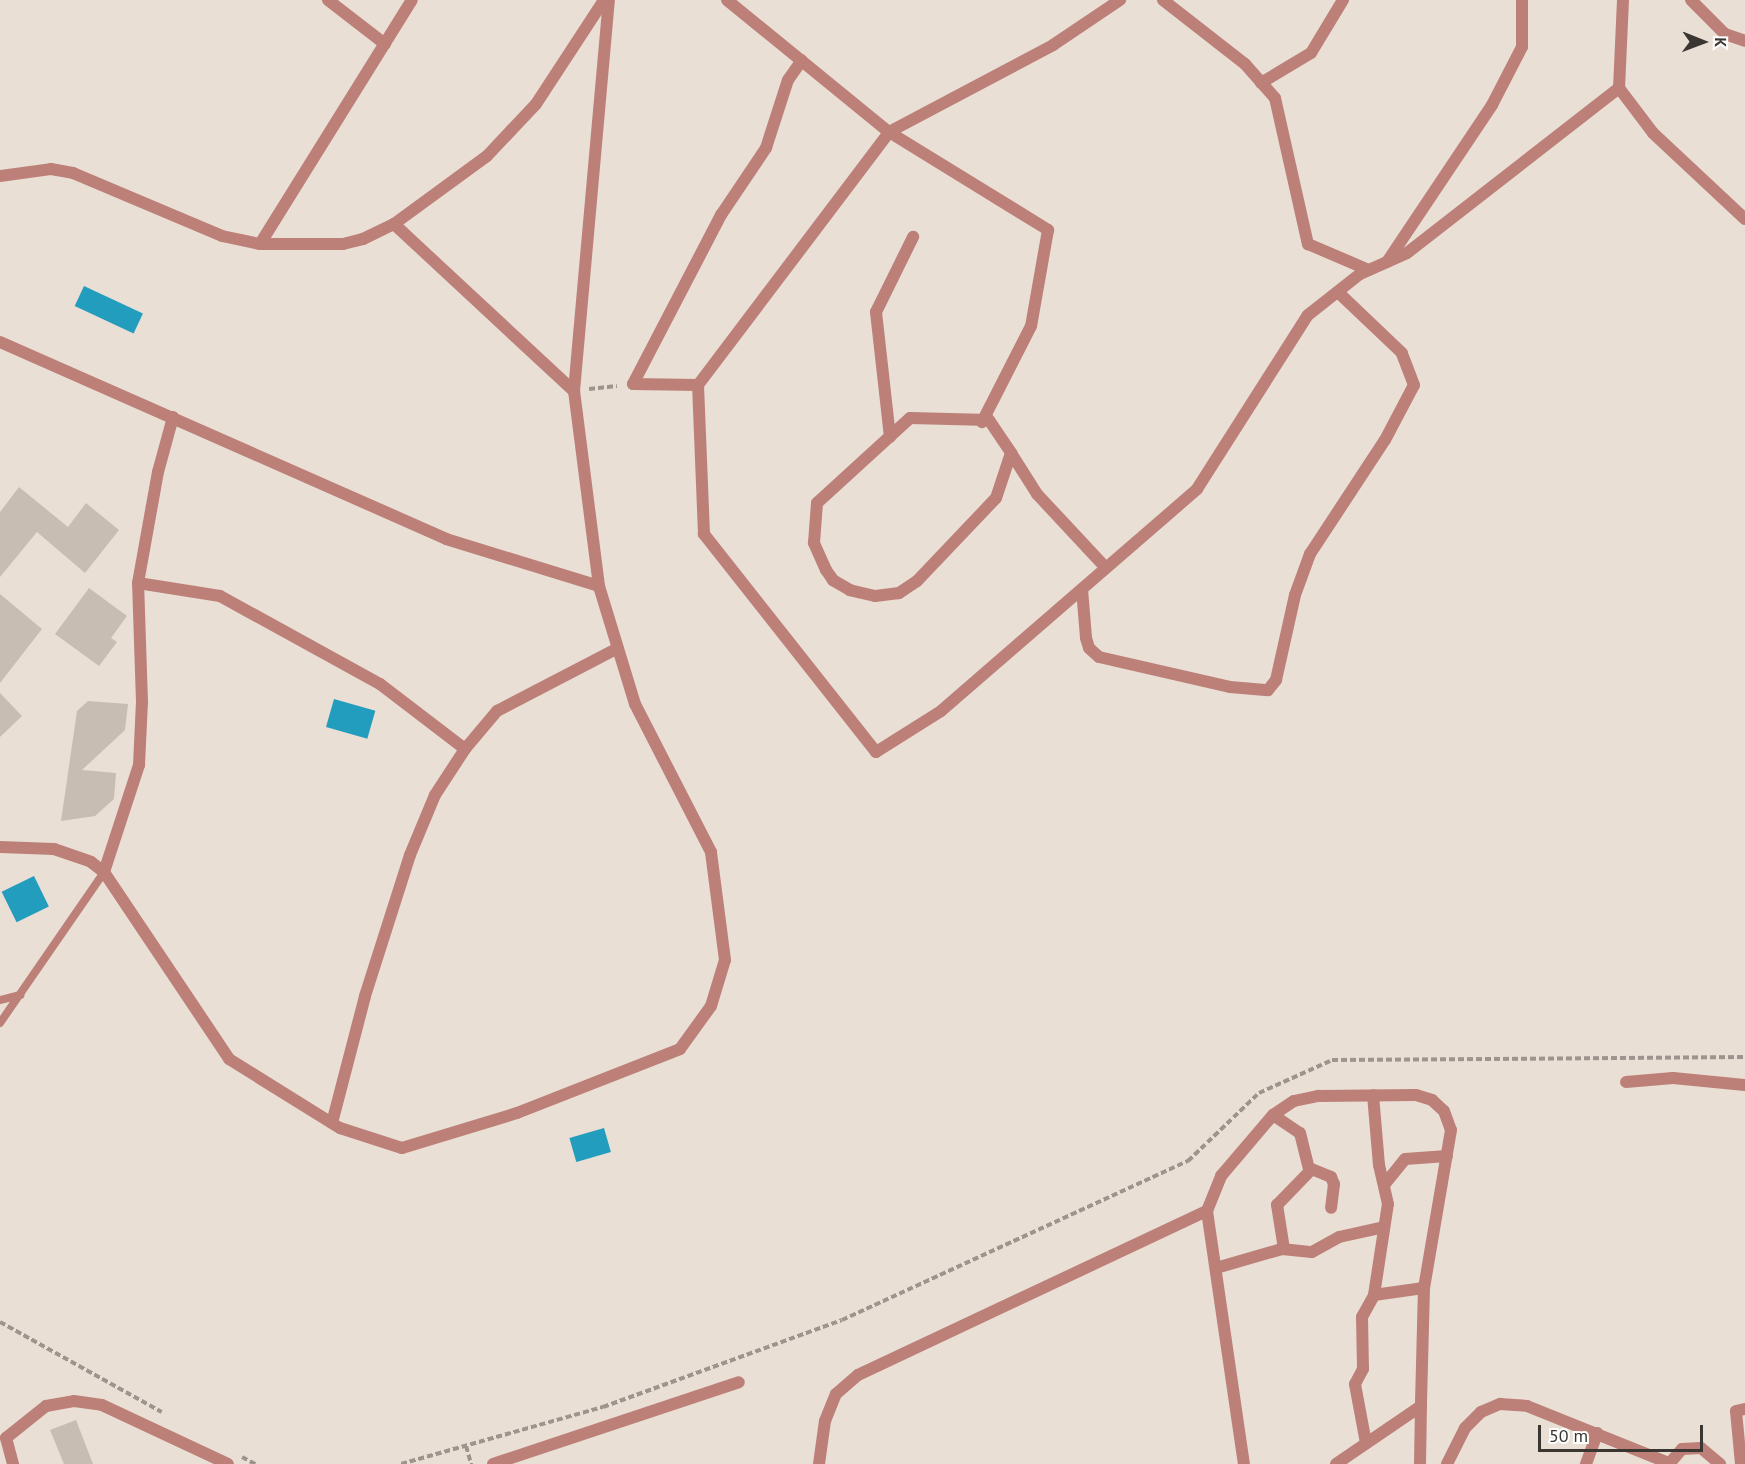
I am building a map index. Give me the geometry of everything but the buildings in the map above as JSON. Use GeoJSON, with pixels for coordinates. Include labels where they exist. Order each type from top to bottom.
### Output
{"type":"FeatureCollection","features":[{"type":"Feature","properties":{"kind":"street"},"geometry":{"type":"LineString","coordinates":[[328,0],[385,44]]}},
{"type":"Feature","properties":{"kind":"street"},"geometry":{"type":"LineString","coordinates":[[260,244],[412,0]]}},
{"type":"Feature","properties":{"kind":"street"},"geometry":{"type":"LineString","coordinates":[[0,176],[51,169],[73,173],[222,236],[260,244],[343,244],[363,239],[394,224],[487,156],[536,104],[604,0]]}},
{"type":"Feature","properties":{"kind":"street"},"geometry":{"type":"LineString","coordinates":[[0,847],[54,849],[91,862],[104,872],[229,1059],[332,1123],[402,1148],[517,1113],[680,1049],[711,1006],[725,960],[711,852],[635,704],[599,586],[574,391],[609,0]]}},
{"type":"Feature","properties":{"kind":"street"},"geometry":{"type":"LineString","coordinates":[[727,0],[890,132],[1048,230],[1031,326],[982,422]]}},
{"type":"Feature","properties":{"kind":"street"},"geometry":{"type":"LineString","coordinates":[[1120,0],[1053,45],[890,132],[698,385],[704,534],[876,752],[941,711],[1197,489],[1308,315],[1369,270],[1407,254],[1619,88]]}},
{"type":"Feature","properties":{"kind":"street"},"geometry":{"type":"LineString","coordinates":[[1163,0],[1245,64],[1275,98],[1308,244],[1369,270]]}},
{"type":"Feature","properties":{"kind":"street"},"geometry":{"type":"LineString","coordinates":[[1261,83],[1311,53],[1343,0]]}},
{"type":"Feature","properties":{"kind":"street"},"geometry":{"type":"LineString","coordinates":[[1387,262],[1492,105],[1522,47],[1522,0]]}},
{"type":"Feature","properties":{"kind":"street"},"geometry":{"type":"LineString","coordinates":[[1623,0],[1619,88],[1653,133],[1745,219]]}},
{"type":"Feature","properties":{"kind":"street"},"geometry":{"type":"LineString","coordinates":[[1691,0],[1725,34],[1745,41]]}},
{"type":"Feature","properties":{"kind":"street"},"geometry":{"type":"LineString","coordinates":[[698,385],[633,384],[721,214],[766,148],[788,80],[801,60]]}},
{"type":"Feature","properties":{"kind":"street"},"geometry":{"type":"LineString","coordinates":[[394,224],[574,391]]}},
{"type":"Feature","properties":{"kind":"street"},"geometry":{"type":"LineString","coordinates":[[890,437],[876,312],[913,237]]}},
{"type":"Feature","properties":{"kind":"street"},"geometry":{"type":"LineString","coordinates":[[1082,589],[1086,638],[1089,648],[1099,657],[1230,687],[1268,690],[1276,680],[1295,595],[1310,554],[1385,440],[1414,385],[1402,353],[1338,291]]}},
{"type":"Feature","properties":{"kind":"street"},"geometry":{"type":"LineString","coordinates":[[0,342],[446,539],[599,586]]}},
{"type":"Feature","properties":{"kind":"street"},"geometry":{"type":"LineString","coordinates":[[104,872],[139,765],[142,702],[138,583],[158,472],[173,417]]}},
{"type":"Feature","properties":{"kind":"street"},"geometry":{"type":"LineString","coordinates":[[1011,453],[996,498],[925,573],[899,593],[876,596],[850,590],[833,580],[814,543],[817,503],[910,418],[974,418],[982,422],[989,420],[1011,453],[1037,494],[1106,568]]}},
{"type":"Feature","properties":{"kind":"street"},"geometry":{"type":"LineString","coordinates":[[138,583],[220,596],[380,684],[465,749]]}},
{"type":"Feature","properties":{"kind":"street"},"geometry":{"type":"LineString","coordinates":[[332,1123],[364,996],[410,855],[435,795],[465,749],[497,711],[618,648]]}},
{"type":"Feature","properties":{"kind":"street"},"geometry":{"type":"LineString","coordinates":[[1626,1082],[1673,1078],[1745,1085]]}},
{"type":"Feature","properties":{"kind":"street"},"geometry":{"type":"LineString","coordinates":[[1366,1443],[1355,1384],[1363,1369],[1362,1317],[1374,1295],[1388,1204],[1373,1095]]}},
{"type":"Feature","properties":{"kind":"street"},"geometry":{"type":"LineString","coordinates":[[1244,1464],[1207,1211],[1221,1176],[1273,1115],[1293,1101],[1318,1096],[1373,1095],[1416,1095],[1432,1100],[1444,1111],[1451,1130],[1424,1288],[1420,1464]]}},
{"type":"Feature","properties":{"kind":"street"},"geometry":{"type":"LineString","coordinates":[[1273,1115],[1300,1133],[1312,1169],[1330,1177],[1334,1184],[1332,1208]]}},
{"type":"Feature","properties":{"kind":"street"},"geometry":{"type":"LineString","coordinates":[[1384,1185],[1405,1159],[1447,1156]]}},
{"type":"Feature","properties":{"kind":"street"},"geometry":{"type":"LineString","coordinates":[[1284,1249],[1277,1205],[1312,1169]]}},
{"type":"Feature","properties":{"kind":"street"},"geometry":{"type":"LineString","coordinates":[[819,1464],[825,1421],[836,1394],[858,1375],[1207,1211]]}},
{"type":"Feature","properties":{"kind":"street"},"geometry":{"type":"LineString","coordinates":[[1216,1268],[1284,1249],[1312,1252],[1339,1237],[1384,1227]]}},
{"type":"Feature","properties":{"kind":"street"},"geometry":{"type":"LineString","coordinates":[[1374,1295],[1424,1288]]}},
{"type":"Feature","properties":{"kind":"street"},"geometry":{"type":"LineString","coordinates":[[493,1464],[739,1382]]}},
{"type":"Feature","properties":{"kind":"street"},"geometry":{"type":"LineString","coordinates":[[13,1464],[6,1438],[46,1406],[74,1401],[102,1405],[228,1464]]}},
{"type":"Feature","properties":{"kind":"street"},"geometry":{"type":"LineString","coordinates":[[1447,1464],[1465,1428],[1481,1412],[1500,1404],[1527,1406],[1669,1464],[1682,1449],[1701,1448],[1720,1464]]}},
{"type":"Feature","properties":{"kind":"street"},"geometry":{"type":"LineString","coordinates":[[1336,1464],[1421,1406]]}},
{"type":"Feature","properties":{"kind":"street"},"geometry":{"type":"LineString","coordinates":[[1741,1464],[1736,1411],[1745,1409]]}},
{"type":"Feature","properties":{"kind":"street"},"geometry":{"type":"LineString","coordinates":[[1586,1464],[1597,1433]]}},
{"type":"Feature","properties":{"kind":"lane"},"geometry":{"type":"LineString","coordinates":[[0,1023],[104,872]]}},
{"type":"Feature","properties":{"kind":"lane"},"geometry":{"type":"LineString","coordinates":[[0,1000],[20,995]]}},
{"type":"Feature","properties":{"kind":"path"},"geometry":{"type":"LineString","coordinates":[[574,391],[633,384]]}},
{"type":"Feature","properties":{"kind":"path"},"geometry":{"type":"LineString","coordinates":[[401,1464],[603,1407],[842,1320],[1188,1161],[1259,1093],[1332,1060],[1745,1057]]}},
{"type":"Feature","properties":{"kind":"path"},"geometry":{"type":"LineString","coordinates":[[0,1322],[173,1419]]}},
{"type":"Feature","properties":{"kind":"path"},"geometry":{"type":"LineString","coordinates":[[466,1446],[471,1464]]}},
{"type":"Feature","properties":{"kind":"path"},"geometry":{"type":"LineString","coordinates":[[234,1453],[255,1464]]}},
{"type":"Feature","properties":{"kind":"water"},"geometry":{"type":"Polygon","coordinates":[[[84,286],[143,313],[134,333],[75,306],[84,286]]]}},
{"type":"Feature","properties":{"kind":"water"},"geometry":{"type":"Polygon","coordinates":[[[334,699],[375,711],[367,739],[326,727],[334,699]]]}},
{"type":"Feature","properties":{"kind":"water"},"geometry":{"type":"Polygon","coordinates":[[[34,876],[49,907],[17,922],[2,892],[34,876]]]}},
{"type":"Feature","properties":{"kind":"water"},"geometry":{"type":"Polygon","coordinates":[[[604,1128],[611,1152],[576,1162],[569,1138],[604,1128]]]}}]}
